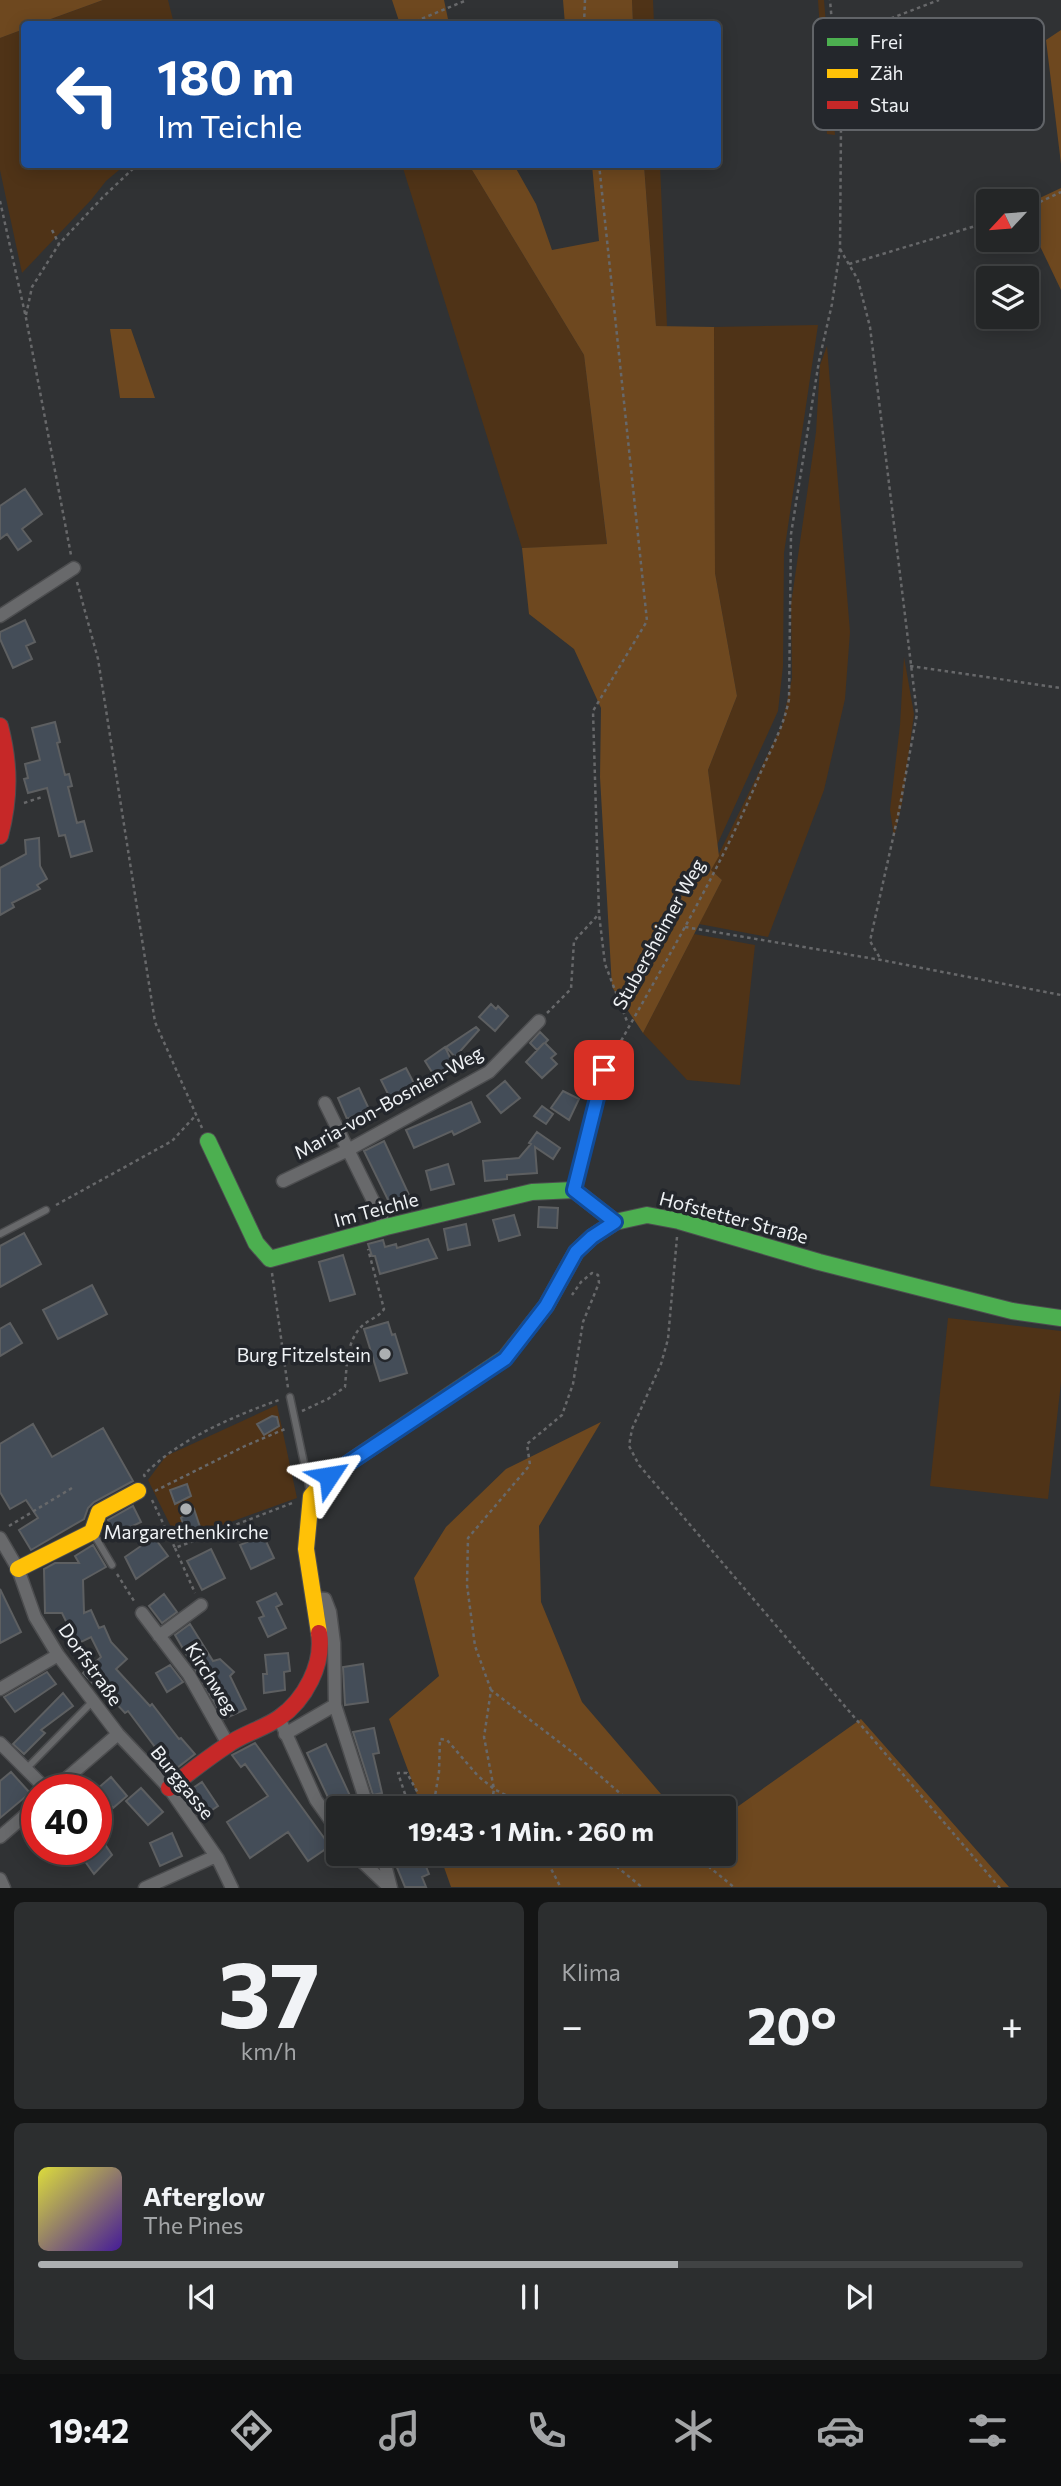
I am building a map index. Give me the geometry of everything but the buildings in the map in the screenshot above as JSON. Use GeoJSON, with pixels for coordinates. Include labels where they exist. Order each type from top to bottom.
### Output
{"type":"FeatureCollection","features":[{"type":"Feature","properties":{"kind":"street"},"geometry":{"type":"LineString","coordinates":[[0,615],[74,568]]}},
{"type":"Feature","properties":{"kind":"street"},"geometry":{"type":"LineString","coordinates":[[0,726],[7,751],[8,809],[0,836]]}},
{"type":"Feature","properties":{"kind":"street","name":"Maria-von-Bosnien-Weg"},"geometry":{"type":"LineString","coordinates":[[283,1181],[348,1150],[489,1072],[539,1021]]}},
{"type":"Feature","properties":{"kind":"street"},"geometry":{"type":"LineString","coordinates":[[604,1070],[574,1190],[615,1222]]}},
{"type":"Feature","properties":{"kind":"street"},"geometry":{"type":"LineString","coordinates":[[325,1103],[386,1227]]}},
{"type":"Feature","properties":{"kind":"street"},"geometry":{"type":"LineString","coordinates":[[208,1141],[256,1243],[270,1259]]}},
{"type":"Feature","properties":{"kind":"street","name":"Im Teichle"},"geometry":{"type":"LineString","coordinates":[[270,1259],[386,1227],[532,1192],[574,1190]]}},
{"type":"Feature","properties":{"kind":"street","name":"Hofstetter Straße"},"geometry":{"type":"LineString","coordinates":[[307,1498],[329,1476],[505,1359],[546,1306],[576,1252],[592,1237],[615,1222],[647,1215],[679,1221],[819,1262],[986,1305],[1061,1318]]}},
{"type":"Feature","properties":{"kind":"street"},"geometry":{"type":"LineString","coordinates":[[18,1569],[92,1532],[99,1513],[142,1490]]}},
{"type":"Feature","properties":{"kind":"street"},"geometry":{"type":"LineString","coordinates":[[169,1788],[228,1744],[279,1718],[301,1698],[314,1669],[320,1642],[306,1549],[307,1498]]}},
{"type":"Feature","properties":{"kind":"street","name":"Dorfstraße"},"geometry":{"type":"LineString","coordinates":[[0,1538],[18,1569],[35,1617],[58,1655],[118,1734],[72,1774]]}},
{"type":"Feature","properties":{"kind":"street"},"geometry":{"type":"LineString","coordinates":[[313,1598],[325,1599],[330,1612],[334,1643],[335,1705],[364,1796]]}},
{"type":"Feature","properties":{"kind":"street","name":"Kirchweg"},"geometry":{"type":"LineString","coordinates":[[159,1636],[201,1605]]}},
{"type":"Feature","properties":{"kind":"street","name":"Kirchweg"},"geometry":{"type":"LineString","coordinates":[[142,1613],[189,1675],[228,1744]]}},
{"type":"Feature","properties":{"kind":"street"},"geometry":{"type":"LineString","coordinates":[[0,1689],[58,1655]]}},
{"type":"Feature","properties":{"kind":"street"},"geometry":{"type":"LineString","coordinates":[[285,1734],[335,1705]]}},
{"type":"Feature","properties":{"kind":"street"},"geometry":{"type":"LineString","coordinates":[[279,1718],[316,1800],[326,1814]]}},
{"type":"Feature","properties":{"kind":"street","name":"Burggasse"},"geometry":{"type":"LineString","coordinates":[[118,1734],[169,1788],[216,1856],[232,1888]]}},
{"type":"Feature","properties":{"kind":"street"},"geometry":{"type":"LineString","coordinates":[[0,1743],[31,1774]]}},
{"type":"Feature","properties":{"kind":"street"},"geometry":{"type":"LineString","coordinates":[[0,1837],[21,1819]]}},
{"type":"Feature","properties":{"kind":"street"},"geometry":{"type":"LineString","coordinates":[[145,1888],[216,1856]]}},
{"type":"Feature","properties":{"kind":"street"},"geometry":{"type":"LineString","coordinates":[[367,1866],[390,1888]]}},
{"type":"Feature","properties":{"kind":"street"},"geometry":{"type":"LineString","coordinates":[[385,1866],[390,1888]]}},
{"type":"Feature","properties":{"kind":"street"},"geometry":{"type":"LineString","coordinates":[[0,1879],[4,1888]]}},
{"type":"Feature","properties":{"kind":"lane"},"geometry":{"type":"LineString","coordinates":[[0,1234],[46,1210]]}},
{"type":"Feature","properties":{"kind":"lane"},"geometry":{"type":"LineString","coordinates":[[290,1397],[307,1498]]}},
{"type":"Feature","properties":{"kind":"lane"},"geometry":{"type":"LineString","coordinates":[[92,1532],[112,1565]]}},
{"type":"Feature","properties":{"kind":"lane"},"geometry":{"type":"LineString","coordinates":[[26,1769],[93,1702]]}},
{"type":"Feature","properties":{"kind":"path"},"geometry":{"type":"LineString","coordinates":[[416,21],[467,0]]}},
{"type":"Feature","properties":{"kind":"path"},"geometry":{"type":"LineString","coordinates":[[584,21],[585,0]]}},
{"type":"Feature","properties":{"kind":"path","name":"Stubersheimer Weg"},"geometry":{"type":"LineString","coordinates":[[830,0],[831,18]]}},
{"type":"Feature","properties":{"kind":"path"},"geometry":{"type":"LineString","coordinates":[[892,18],[939,0]]}},
{"type":"Feature","properties":{"kind":"path","name":"Stubersheimer Weg"},"geometry":{"type":"LineString","coordinates":[[604,1070],[685,927],[742,817],[785,718],[789,699],[791,534],[818,361],[832,304],[840,249],[841,130]]}},
{"type":"Feature","properties":{"kind":"path"},"geometry":{"type":"LineString","coordinates":[[26,318],[32,287],[59,244],[134,168]]}},
{"type":"Feature","properties":{"kind":"path"},"geometry":{"type":"LineString","coordinates":[[599,168],[647,621],[593,711],[599,914],[605,964],[629,1026]]}},
{"type":"Feature","properties":{"kind":"path"},"geometry":{"type":"LineString","coordinates":[[1040,202],[1061,192]]}},
{"type":"Feature","properties":{"kind":"path"},"geometry":{"type":"LineString","coordinates":[[0,201],[26,318],[74,568],[98,659],[155,1022],[208,1141]]}},
{"type":"Feature","properties":{"kind":"path"},"geometry":{"type":"LineString","coordinates":[[849,264],[976,226]]}},
{"type":"Feature","properties":{"kind":"path"},"geometry":{"type":"LineString","coordinates":[[52,230],[59,244]]}},
{"type":"Feature","properties":{"kind":"path"},"geometry":{"type":"LineString","coordinates":[[840,249],[858,280],[870,327],[917,714],[870,942],[881,960]]}},
{"type":"Feature","properties":{"kind":"path"},"geometry":{"type":"LineString","coordinates":[[910,666],[1061,688]]}},
{"type":"Feature","properties":{"kind":"path"},"geometry":{"type":"LineString","coordinates":[[8,809],[42,797]]}},
{"type":"Feature","properties":{"kind":"path"},"geometry":{"type":"LineString","coordinates":[[539,1021],[571,989],[574,941],[599,914]]}},
{"type":"Feature","properties":{"kind":"path"},"geometry":{"type":"LineString","coordinates":[[685,927],[881,960],[1061,995]]}},
{"type":"Feature","properties":{"kind":"path"},"geometry":{"type":"LineString","coordinates":[[46,1210],[172,1141],[196,1115]]}},
{"type":"Feature","properties":{"kind":"path"},"geometry":{"type":"LineString","coordinates":[[679,1221],[668,1339],[661,1364],[632,1429],[629,1446],[639,1465],[1000,1888]]}},
{"type":"Feature","properties":{"kind":"path"},"geometry":{"type":"LineString","coordinates":[[292,1416],[328,1399],[345,1387],[353,1334],[370,1319],[381,1315],[384,1309],[364,1234]]}},
{"type":"Feature","properties":{"kind":"path"},"geometry":{"type":"LineString","coordinates":[[142,1490],[144,1475],[161,1457],[258,1407],[290,1397],[270,1259]]}},
{"type":"Feature","properties":{"kind":"path"},"geometry":{"type":"LineString","coordinates":[[493,1796],[494,1789],[484,1737],[491,1690],[475,1646],[467,1585],[468,1538],[530,1465],[527,1444],[562,1415],[573,1384],[583,1322],[599,1283],[598,1275],[592,1273],[581,1282],[566,1304]]}},
{"type":"Feature","properties":{"kind":"path"},"geometry":{"type":"LineString","coordinates":[[201,1605],[149,1493],[294,1424]]}},
{"type":"Feature","properties":{"kind":"path"},"geometry":{"type":"LineString","coordinates":[[0,1532],[72,1488]]}},
{"type":"Feature","properties":{"kind":"path"},"geometry":{"type":"LineString","coordinates":[[175,1548],[307,1498]]}},
{"type":"Feature","properties":{"kind":"path"},"geometry":{"type":"LineString","coordinates":[[112,1565],[142,1613]]}},
{"type":"Feature","properties":{"kind":"path"},"geometry":{"type":"LineString","coordinates":[[491,1690],[576,1755],[623,1796]]}},
{"type":"Feature","properties":{"kind":"path"},"geometry":{"type":"LineString","coordinates":[[435,1796],[440,1739],[447,1740],[478,1776],[508,1796]]}},
{"type":"Feature","properties":{"kind":"path"},"geometry":{"type":"LineString","coordinates":[[405,1796],[398,1773],[407,1773],[419,1796]]}},
{"type":"Feature","properties":{"kind":"path"},"geometry":{"type":"LineString","coordinates":[[550,1866],[561,1888]]}},
{"type":"Feature","properties":{"kind":"path"},"geometry":{"type":"LineString","coordinates":[[616,1866],[643,1888]]}},
{"type":"Feature","properties":{"kind":"path"},"geometry":{"type":"LineString","coordinates":[[708,1866],[735,1888]]}},
{"type":"Feature","properties":{"kind":"shaded area"},"geometry":{"type":"Polygon","coordinates":[[[0,0],[103,0],[45,21],[21,21],[21,30],[0,38],[0,0]]]}},
{"type":"Feature","properties":{"kind":"shaded area"},"geometry":{"type":"Polygon","coordinates":[[[103,0],[168,0],[173,21],[45,21],[103,0]]]}},
{"type":"Feature","properties":{"kind":"shaded area"},"geometry":{"type":"Polygon","coordinates":[[[392,0],[444,0],[448,21],[399,21],[392,0]]]}},
{"type":"Feature","properties":{"kind":"shaded area"},"geometry":{"type":"Polygon","coordinates":[[[563,0],[632,0],[633,21],[565,21],[563,0]]]}},
{"type":"Feature","properties":{"kind":"shaded area"},"geometry":{"type":"Polygon","coordinates":[[[632,0],[653,0],[654,21],[633,21],[632,0]]]}},
{"type":"Feature","properties":{"kind":"shaded area"},"geometry":{"type":"Polygon","coordinates":[[[818,0],[824,0],[825,18],[819,18],[818,0]]]}},
{"type":"Feature","properties":{"kind":"shaded area"},"geometry":{"type":"Polygon","coordinates":[[[21,30],[21,168],[121,168],[106,181],[22,273],[0,170],[0,38],[21,30]]]}},
{"type":"Feature","properties":{"kind":"shaded area"},"geometry":{"type":"Polygon","coordinates":[[[1061,30],[1061,164],[1046,40],[1061,30]]]}},
{"type":"Feature","properties":{"kind":"shaded area"},"geometry":{"type":"Polygon","coordinates":[[[827,130],[835,130],[835,135],[827,134],[827,130]]]}},
{"type":"Feature","properties":{"kind":"shaded area"},"geometry":{"type":"Polygon","coordinates":[[[403,168],[471,168],[584,355],[607,545],[522,548],[403,168]]]}},
{"type":"Feature","properties":{"kind":"shaded area"},"geometry":{"type":"Polygon","coordinates":[[[471,168],[516,168],[536,204],[552,250],[599,241],[592,168],[644,168],[656,326],[714,327],[715,573],[737,696],[708,770],[719,856],[711,870],[722,880],[643,1033],[612,987],[600,777],[601,708],[574,649],[529,614],[522,548],[607,544],[584,355],[471,168]]]}},
{"type":"Feature","properties":{"kind":"shaded area"},"geometry":{"type":"Polygon","coordinates":[[[644,168],[660,168],[667,326],[656,326],[644,168]]]}},
{"type":"Feature","properties":{"kind":"shaded area"},"geometry":{"type":"Polygon","coordinates":[[[1061,188],[1061,290],[1040,246],[1040,198],[1061,188]]]}},
{"type":"Feature","properties":{"kind":"shaded area"},"geometry":{"type":"Polygon","coordinates":[[[818,325],[784,553],[783,666],[778,711],[717,845],[708,770],[737,696],[715,573],[714,327],[818,325]]]}},
{"type":"Feature","properties":{"kind":"shaded area"},"geometry":{"type":"Polygon","coordinates":[[[110,329],[131,329],[155,398],[120,398],[110,329]]]}},
{"type":"Feature","properties":{"kind":"shaded area"},"geometry":{"type":"Polygon","coordinates":[[[827,346],[850,632],[845,699],[824,790],[768,937],[699,924],[722,880],[711,870],[782,725],[792,678],[791,604],[816,432],[820,365],[827,346]]]}},
{"type":"Feature","properties":{"kind":"shaded area"},"geometry":{"type":"Polygon","coordinates":[[[904,657],[914,714],[902,803],[894,837],[890,810],[900,725],[904,657]]]}},
{"type":"Feature","properties":{"kind":"shaded area"},"geometry":{"type":"Polygon","coordinates":[[[694,934],[755,945],[740,1085],[687,1080],[643,1033],[694,934]]]}},
{"type":"Feature","properties":{"kind":"shaded area"},"geometry":{"type":"Polygon","coordinates":[[[948,1318],[1061,1331],[1061,1382],[1048,1499],[930,1486],[948,1318]]]}},
{"type":"Feature","properties":{"kind":"shaded area"},"geometry":{"type":"Polygon","coordinates":[[[277,1405],[297,1498],[178,1541],[148,1480],[166,1456],[277,1405]]]}},
{"type":"Feature","properties":{"kind":"shaded area"},"geometry":{"type":"Polygon","coordinates":[[[601,1422],[539,1526],[541,1602],[582,1702],[663,1796],[418,1796],[389,1719],[439,1676],[414,1578],[446,1527],[506,1469],[601,1422]]]}},
{"type":"Feature","properties":{"kind":"shaded area"},"geometry":{"type":"Polygon","coordinates":[[[861,1719],[1009,1887],[451,1887],[444,1866],[736,1866],[736,1808],[861,1719]]]}},
{"type":"Feature","properties":{"kind":"traffic: fast"},"geometry":{"type":"LineString","coordinates":[[208,1141],[256,1243],[270,1259],[386,1227],[532,1192],[574,1190],[615,1222]]}},
{"type":"Feature","properties":{"kind":"traffic: fast"},"geometry":{"type":"LineString","coordinates":[[384,1439],[505,1358],[546,1306],[576,1252],[592,1237],[615,1222],[647,1215],[679,1221],[819,1262],[1012,1311],[1061,1318]]}},
{"type":"Feature","properties":{"kind":"traffic: slow"},"geometry":{"type":"LineString","coordinates":[[319,1633],[306,1549],[311,1496],[329,1476],[384,1439]]}},
{"type":"Feature","properties":{"kind":"traffic: slow"},"geometry":{"type":"LineString","coordinates":[[18,1569],[92,1532],[99,1512],[138,1491]]}},
{"type":"Feature","properties":{"kind":"traffic: jam"},"geometry":{"type":"LineString","coordinates":[[0,726],[8,781],[0,836]]}},
{"type":"Feature","properties":{"kind":"traffic: jam"},"geometry":{"type":"LineString","coordinates":[[169,1788],[232,1742],[279,1718],[297,1701],[311,1680],[319,1657],[319,1633]]}},
{"type":"Feature","properties":{"kind":"place","name":"Burg Fitzelstein"},"geometry":{"type":"Point","coordinates":[385,1354]}},
{"type":"Feature","properties":{"kind":"place","name":"Margarethenkirche"},"geometry":{"type":"Point","coordinates":[186,1509]}},
{"type":"Feature","properties":{"kind":"route"},"geometry":{"type":"LineString","coordinates":[[329,1476],[505,1359],[546,1306],[576,1252],[592,1237],[615,1222],[574,1190],[604,1070]]}}]}
